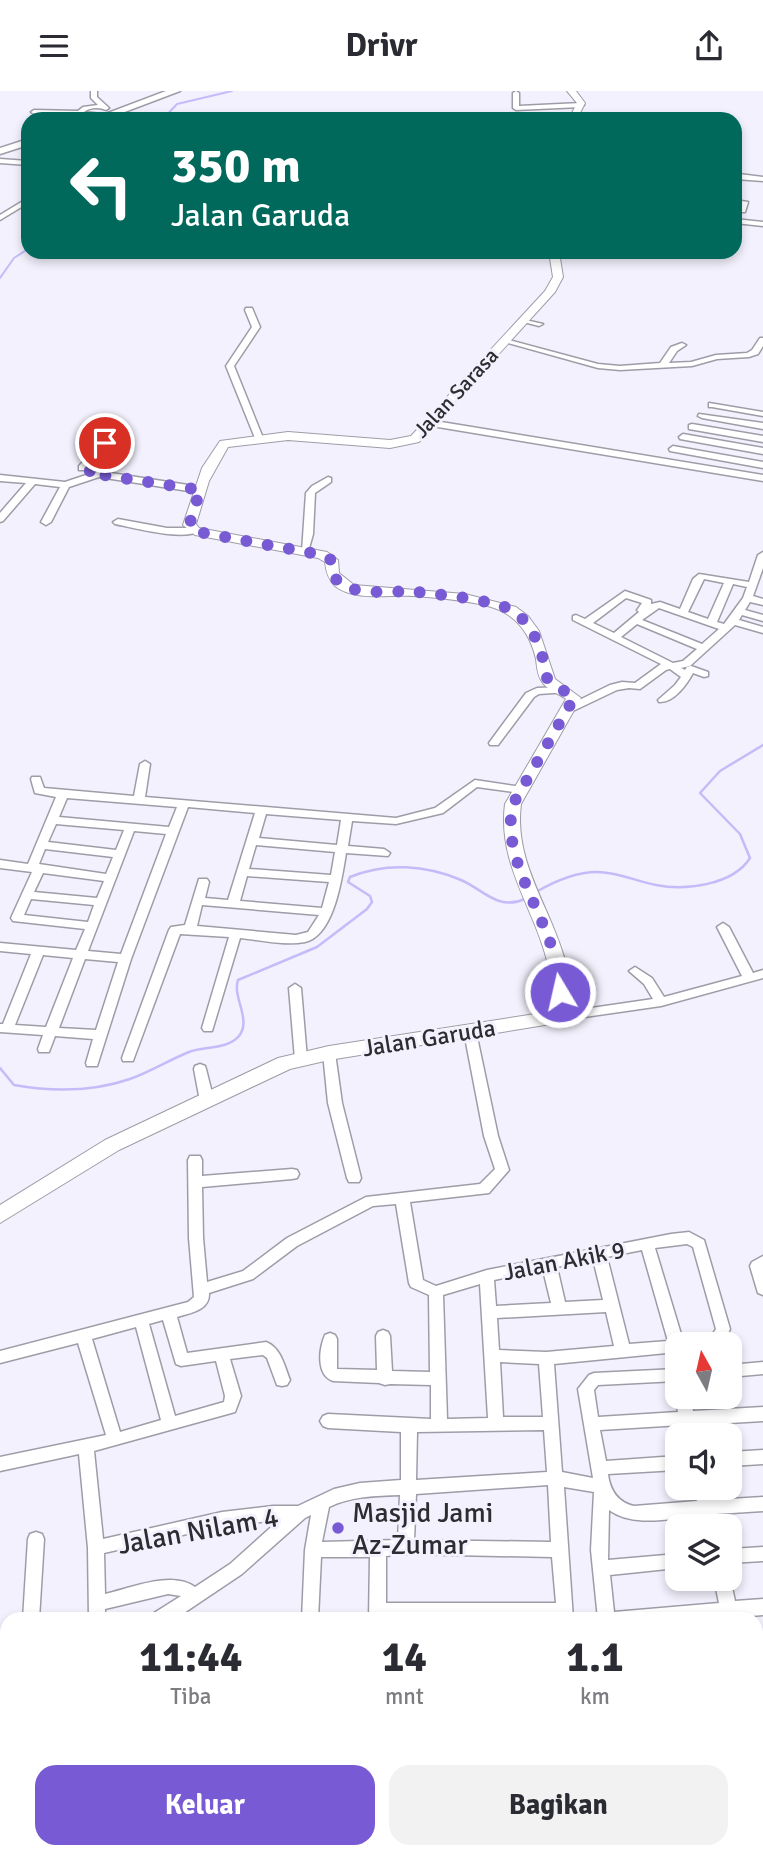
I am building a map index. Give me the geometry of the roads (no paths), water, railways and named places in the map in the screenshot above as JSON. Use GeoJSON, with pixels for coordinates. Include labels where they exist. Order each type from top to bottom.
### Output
{"type":"FeatureCollection","features":[{"type":"Feature","properties":{"kind":"main road"},"geometry":{"type":"LineString","coordinates":[[109,112],[175,91]]}},
{"type":"Feature","properties":{"kind":"main road"},"geometry":{"type":"LineString","coordinates":[[132,112],[183,91]]}},
{"type":"Feature","properties":{"kind":"main road"},"geometry":{"type":"LineString","coordinates":[[0,150],[21,143]]}},
{"type":"Feature","properties":{"kind":"street"},"geometry":{"type":"LineString","coordinates":[[94,91],[100,112]]}},
{"type":"Feature","properties":{"kind":"street"},"geometry":{"type":"LineString","coordinates":[[571,91],[580,99],[581,105],[577,112]]}},
{"type":"Feature","properties":{"kind":"street"},"geometry":{"type":"LineString","coordinates":[[516,93],[516,108],[581,105]]}},
{"type":"Feature","properties":{"kind":"street"},"geometry":{"type":"LineString","coordinates":[[0,161],[21,162]]}},
{"type":"Feature","properties":{"kind":"street"},"geometry":{"type":"LineString","coordinates":[[742,177],[763,179]]}},
{"type":"Feature","properties":{"kind":"street"},"geometry":{"type":"LineString","coordinates":[[742,203],[746,204],[743,211]]}},
{"type":"Feature","properties":{"kind":"street"},"geometry":{"type":"LineString","coordinates":[[0,218],[21,204]]}},
{"type":"Feature","properties":{"kind":"street"},"geometry":{"type":"LineString","coordinates":[[742,222],[763,224]]}},
{"type":"Feature","properties":{"kind":"street","name":"Jalan Sarasa"},"geometry":{"type":"LineString","coordinates":[[201,490],[220,446],[259,438],[299,436],[398,444],[415,439],[524,321],[542,308],[558,277],[555,259]]}},
{"type":"Feature","properties":{"kind":"street"},"geometry":{"type":"LineString","coordinates":[[249,310],[256,327],[230,366],[259,438]]}},
{"type":"Feature","properties":{"kind":"street"},"geometry":{"type":"LineString","coordinates":[[524,321],[539,324]]}},
{"type":"Feature","properties":{"kind":"street"},"geometry":{"type":"LineString","coordinates":[[505,341],[605,367],[692,364],[716,357],[749,355],[755,352],[763,340]]}},
{"type":"Feature","properties":{"kind":"street"},"geometry":{"type":"LineString","coordinates":[[664,364],[674,349],[682,345]]}},
{"type":"Feature","properties":{"kind":"street"},"geometry":{"type":"LineString","coordinates":[[651,365],[655,355]]}},
{"type":"Feature","properties":{"kind":"street"},"geometry":{"type":"LineString","coordinates":[[712,405],[762,421]]}},
{"type":"Feature","properties":{"kind":"street"},"geometry":{"type":"LineString","coordinates":[[702,416],[762,421]]}},
{"type":"Feature","properties":{"kind":"street"},"geometry":{"type":"LineString","coordinates":[[736,473],[762,421]]}},
{"type":"Feature","properties":{"kind":"street"},"geometry":{"type":"LineString","coordinates":[[429,423],[763,478]]}},
{"type":"Feature","properties":{"kind":"street"},"geometry":{"type":"LineString","coordinates":[[692,427],[763,439]]}},
{"type":"Feature","properties":{"kind":"street"},"geometry":{"type":"LineString","coordinates":[[683,437],[763,451]]}},
{"type":"Feature","properties":{"kind":"street"},"geometry":{"type":"LineString","coordinates":[[79,467],[105,443]]}},
{"type":"Feature","properties":{"kind":"street"},"geometry":{"type":"LineString","coordinates":[[673,449],[763,465]]}},
{"type":"Feature","properties":{"kind":"street"},"geometry":{"type":"LineString","coordinates":[[677,473],[683,464]]}},
{"type":"Feature","properties":{"kind":"street"},"geometry":{"type":"LineString","coordinates":[[79,467],[90,470],[89,476]]}},
{"type":"Feature","properties":{"kind":"street"},"geometry":{"type":"LineString","coordinates":[[705,478],[710,468]]}},
{"type":"Feature","properties":{"kind":"street"},"geometry":{"type":"LineString","coordinates":[[0,478],[66,485],[89,476],[103,475],[201,490],[190,522],[191,529],[195,531]]}},
{"type":"Feature","properties":{"kind":"street"},"geometry":{"type":"LineString","coordinates":[[305,550],[310,534],[309,496],[314,488],[328,480]]}},
{"type":"Feature","properties":{"kind":"street"},"geometry":{"type":"LineString","coordinates":[[0,519],[32,482]]}},
{"type":"Feature","properties":{"kind":"street"},"geometry":{"type":"LineString","coordinates":[[47,523],[66,485]]}},
{"type":"Feature","properties":{"kind":"street"},"geometry":{"type":"LineString","coordinates":[[118,523],[167,531],[195,531],[305,550],[329,558],[336,579],[359,590],[415,592],[512,610],[533,633],[549,681],[574,696],[571,708],[513,804],[510,830],[556,961],[560,984],[556,1017],[661,1002],[763,974]]}},
{"type":"Feature","properties":{"kind":"street"},"geometry":{"type":"LineString","coordinates":[[571,708],[620,685],[631,684],[636,687],[659,669],[686,664],[741,612],[757,582],[762,560]]}},
{"type":"Feature","properties":{"kind":"street"},"geometry":{"type":"LineString","coordinates":[[683,613],[699,578],[757,582]]}},
{"type":"Feature","properties":{"kind":"street"},"geometry":{"type":"LineString","coordinates":[[711,624],[729,582]]}},
{"type":"Feature","properties":{"kind":"street"},"geometry":{"type":"LineString","coordinates":[[614,635],[648,603],[625,594],[581,620],[614,635],[687,676]]}},
{"type":"Feature","properties":{"kind":"street"},"geometry":{"type":"LineString","coordinates":[[748,598],[763,602]]}},
{"type":"Feature","properties":{"kind":"street"},"geometry":{"type":"LineString","coordinates":[[614,635],[656,605],[711,624],[763,630]]}},
{"type":"Feature","properties":{"kind":"street"},"geometry":{"type":"LineString","coordinates":[[741,612],[763,618]]}},
{"type":"Feature","properties":{"kind":"street"},"geometry":{"type":"LineString","coordinates":[[637,621],[703,648]]}},
{"type":"Feature","properties":{"kind":"street"},"geometry":{"type":"LineString","coordinates":[[663,700],[691,669],[704,674]]}},
{"type":"Feature","properties":{"kind":"street"},"geometry":{"type":"LineString","coordinates":[[494,743],[530,695],[537,691],[563,690]]}},
{"type":"Feature","properties":{"kind":"street"},"geometry":{"type":"LineString","coordinates":[[139,801],[145,764]]}},
{"type":"Feature","properties":{"kind":"street"},"geometry":{"type":"LineString","coordinates":[[36,779],[39,791],[64,794],[396,821],[417,818],[447,806],[475,783],[522,790]]}},
{"type":"Feature","properties":{"kind":"street"},"geometry":{"type":"LineString","coordinates":[[64,794],[40,845],[18,918],[90,926]]}},
{"type":"Feature","properties":{"kind":"street"},"geometry":{"type":"LineString","coordinates":[[92,1063],[125,959],[183,805]]}},
{"type":"Feature","properties":{"kind":"street"},"geometry":{"type":"LineString","coordinates":[[233,904],[261,811]]}},
{"type":"Feature","properties":{"kind":"street"},"geometry":{"type":"LineString","coordinates":[[128,1058],[171,932],[190,929],[304,938],[318,928],[327,912],[347,818]]}},
{"type":"Feature","properties":{"kind":"street"},"geometry":{"type":"LineString","coordinates":[[51,820],[173,831]]}},
{"type":"Feature","properties":{"kind":"street"},"geometry":{"type":"LineString","coordinates":[[44,1049],[130,828]]}},
{"type":"Feature","properties":{"kind":"street"},"geometry":{"type":"LineString","coordinates":[[252,841],[384,853]]}},
{"type":"Feature","properties":{"kind":"street"},"geometry":{"type":"LineString","coordinates":[[40,845],[118,854]]}},
{"type":"Feature","properties":{"kind":"street"},"geometry":{"type":"LineString","coordinates":[[0,865],[109,878]]}},
{"type":"Feature","properties":{"kind":"street"},"geometry":{"type":"LineString","coordinates":[[243,872],[333,879]]}},
{"type":"Feature","properties":{"kind":"street"},"geometry":{"type":"LineString","coordinates":[[190,929],[203,882]]}},
{"type":"Feature","properties":{"kind":"street"},"geometry":{"type":"LineString","coordinates":[[26,895],[99,902]]}},
{"type":"Feature","properties":{"kind":"street"},"geometry":{"type":"LineString","coordinates":[[198,901],[327,912]]}},
{"type":"Feature","properties":{"kind":"street"},"geometry":{"type":"LineString","coordinates":[[723,927],[749,977]]}},
{"type":"Feature","properties":{"kind":"street"},"geometry":{"type":"LineString","coordinates":[[208,1028],[236,932]]}},
{"type":"Feature","properties":{"kind":"street"},"geometry":{"type":"LineString","coordinates":[[0,947],[125,959]]}},
{"type":"Feature","properties":{"kind":"street"},"geometry":{"type":"LineString","coordinates":[[38,952],[3,1028],[101,1035]]}},
{"type":"Feature","properties":{"kind":"street"},"geometry":{"type":"LineString","coordinates":[[635,971],[648,981],[661,1002]]}},
{"type":"Feature","properties":{"kind":"street"},"geometry":{"type":"LineString","coordinates":[[295,988],[301,1059]]}},
{"type":"Feature","properties":{"kind":"street","name":"Jalan Garuda"},"geometry":{"type":"LineString","coordinates":[[0,1215],[112,1145],[266,1071],[329,1053],[556,1017]]}},
{"type":"Feature","properties":{"kind":"street"},"geometry":{"type":"LineString","coordinates":[[202,1289],[248,1275],[292,1242],[372,1201],[484,1189],[502,1171],[491,1136],[470,1032]]}},
{"type":"Feature","properties":{"kind":"street"},"geometry":{"type":"LineString","coordinates":[[329,1053],[335,1104],[354,1178]]}},
{"type":"Feature","properties":{"kind":"street"},"geometry":{"type":"LineString","coordinates":[[200,1069],[207,1101]]}},
{"type":"Feature","properties":{"kind":"street"},"geometry":{"type":"LineString","coordinates":[[0,1357],[84,1337],[198,1303],[202,1289],[196,1238],[195,1160]]}},
{"type":"Feature","properties":{"kind":"street"},"geometry":{"type":"LineString","coordinates":[[195,1182],[292,1174]]}},
{"type":"Feature","properties":{"kind":"street"},"geometry":{"type":"LineString","coordinates":[[402,1198],[416,1283],[436,1292],[439,1426]]}},
{"type":"Feature","properties":{"kind":"street","name":"Jalan Akik 9"},"geometry":{"type":"LineString","coordinates":[[436,1292],[443,1287],[487,1276],[683,1238],[695,1240],[706,1268],[721,1332]]}},
{"type":"Feature","properties":{"kind":"street"},"geometry":{"type":"LineString","coordinates":[[647,1244],[673,1332]]}},
{"type":"Feature","properties":{"kind":"street"},"geometry":{"type":"LineString","coordinates":[[599,1254],[623,1350]]}},
{"type":"Feature","properties":{"kind":"street"},"geometry":{"type":"LineString","coordinates":[[763,1262],[757,1266],[763,1289]]}},
{"type":"Feature","properties":{"kind":"street"},"geometry":{"type":"LineString","coordinates":[[549,1264],[560,1311]]}},
{"type":"Feature","properties":{"kind":"street"},"geometry":{"type":"LineString","coordinates":[[487,1276],[494,1356],[496,1424]]}},
{"type":"Feature","properties":{"kind":"street"},"geometry":{"type":"LineString","coordinates":[[491,1312],[560,1311],[612,1306]]}},
{"type":"Feature","properties":{"kind":"street"},"geometry":{"type":"LineString","coordinates":[[169,1313],[181,1360],[266,1348],[273,1355],[282,1380]]}},
{"type":"Feature","properties":{"kind":"street"},"geometry":{"type":"LineString","coordinates":[[141,1320],[169,1423]]}},
{"type":"Feature","properties":{"kind":"street"},"geometry":{"type":"LineString","coordinates":[[383,1336],[385,1379]]}},
{"type":"Feature","properties":{"kind":"street"},"geometry":{"type":"LineString","coordinates":[[84,1337],[115,1440]]}},
{"type":"Feature","properties":{"kind":"street"},"geometry":{"type":"LineString","coordinates":[[330,1339],[328,1368],[333,1375],[438,1380]]}},
{"type":"Feature","properties":{"kind":"street"},"geometry":{"type":"LineString","coordinates":[[494,1356],[546,1358],[665,1347]]}},
{"type":"Feature","properties":{"kind":"street"},"geometry":{"type":"LineString","coordinates":[[0,1464],[115,1440],[232,1405],[233,1396],[221,1354]]}},
{"type":"Feature","properties":{"kind":"street"},"geometry":{"type":"LineString","coordinates":[[546,1358],[557,1478],[565,1612]]}},
{"type":"Feature","properties":{"kind":"street"},"geometry":{"type":"LineString","coordinates":[[742,1370],[763,1368]]}},
{"type":"Feature","properties":{"kind":"street"},"geometry":{"type":"LineString","coordinates":[[605,1612],[600,1568],[597,1485],[600,1468],[586,1389],[594,1379],[665,1375]]}},
{"type":"Feature","properties":{"kind":"street"},"geometry":{"type":"LineString","coordinates":[[685,1409],[688,1423]]}},
{"type":"Feature","properties":{"kind":"street"},"geometry":{"type":"LineString","coordinates":[[592,1424],[763,1414]]}},
{"type":"Feature","properties":{"kind":"street"},"geometry":{"type":"LineString","coordinates":[[328,1421],[409,1426],[552,1423]]}},
{"type":"Feature","properties":{"kind":"street"},"geometry":{"type":"LineString","coordinates":[[405,1547],[410,1487],[409,1426]]}},
{"type":"Feature","properties":{"kind":"street"},"geometry":{"type":"LineString","coordinates":[[86,1447],[96,1548],[98,1611],[168,1586],[177,1585],[192,1595]]}},
{"type":"Feature","properties":{"kind":"street"},"geometry":{"type":"LineString","coordinates":[[742,1458],[763,1457]]}},
{"type":"Feature","properties":{"kind":"street"},"geometry":{"type":"LineString","coordinates":[[600,1468],[665,1464]]}},
{"type":"Feature","properties":{"kind":"street"},"geometry":{"type":"LineString","coordinates":[[169,1612],[192,1595],[236,1570],[299,1513],[322,1501],[360,1490],[557,1478],[597,1485],[620,1511],[634,1513],[763,1504]]}},
{"type":"Feature","properties":{"kind":"street"},"geometry":{"type":"LineString","coordinates":[[705,1500],[707,1514]]}},
{"type":"Feature","properties":{"kind":"street"},"geometry":{"type":"LineString","coordinates":[[310,1612],[313,1550],[322,1501]]}},
{"type":"Feature","properties":{"kind":"street","name":"Jalan Nilam 4"},"geometry":{"type":"LineString","coordinates":[[96,1548],[198,1524],[261,1514],[299,1513]]}},
{"type":"Feature","properties":{"kind":"street"},"geometry":{"type":"LineString","coordinates":[[31,1612],[36,1539]]}},
{"type":"Feature","properties":{"kind":"street"},"geometry":{"type":"LineString","coordinates":[[313,1550],[405,1547],[560,1550]]}},
{"type":"Feature","properties":{"kind":"street"},"geometry":{"type":"LineString","coordinates":[[377,1612],[378,1549]]}},
{"type":"Feature","properties":{"kind":"street"},"geometry":{"type":"LineString","coordinates":[[742,1555],[763,1554]]}},
{"type":"Feature","properties":{"kind":"street"},"geometry":{"type":"LineString","coordinates":[[600,1568],[665,1562]]}},
{"type":"Feature","properties":{"kind":"street"},"geometry":{"type":"LineString","coordinates":[[725,1591],[730,1612]]}},
{"type":"Feature","properties":{"kind":"street"},"geometry":{"type":"LineString","coordinates":[[739,1612],[763,1607]]}},
{"type":"Feature","properties":{"kind":"waterway"},"geometry":{"type":"LineString","coordinates":[[170,112],[177,104],[232,91]]}},
{"type":"Feature","properties":{"kind":"waterway"},"geometry":{"type":"LineString","coordinates":[[0,278],[14,258],[21,254]]}},
{"type":"Feature","properties":{"kind":"waterway"},"geometry":{"type":"LineString","coordinates":[[536,892],[565,878],[589,872],[612,873],[668,887],[707,884],[732,874],[750,858],[740,834],[700,793],[720,771],[763,745]]}},
{"type":"Feature","properties":{"kind":"waterway"},"geometry":{"type":"LineString","coordinates":[[0,1068],[14,1085],[58,1090],[87,1088],[130,1079],[189,1052],[228,1044],[239,1036],[242,1030],[243,1016],[237,994],[238,980],[317,947],[367,909],[372,902],[370,896],[348,882],[350,877],[364,872],[392,867],[434,871],[461,880],[499,901],[507,903],[525,899]]}},
{"type":"Feature","properties":{"kind":"place","name":"Masjid Jami Az-Zumar"},"geometry":{"type":"Point","coordinates":[338,1528]}}]}
